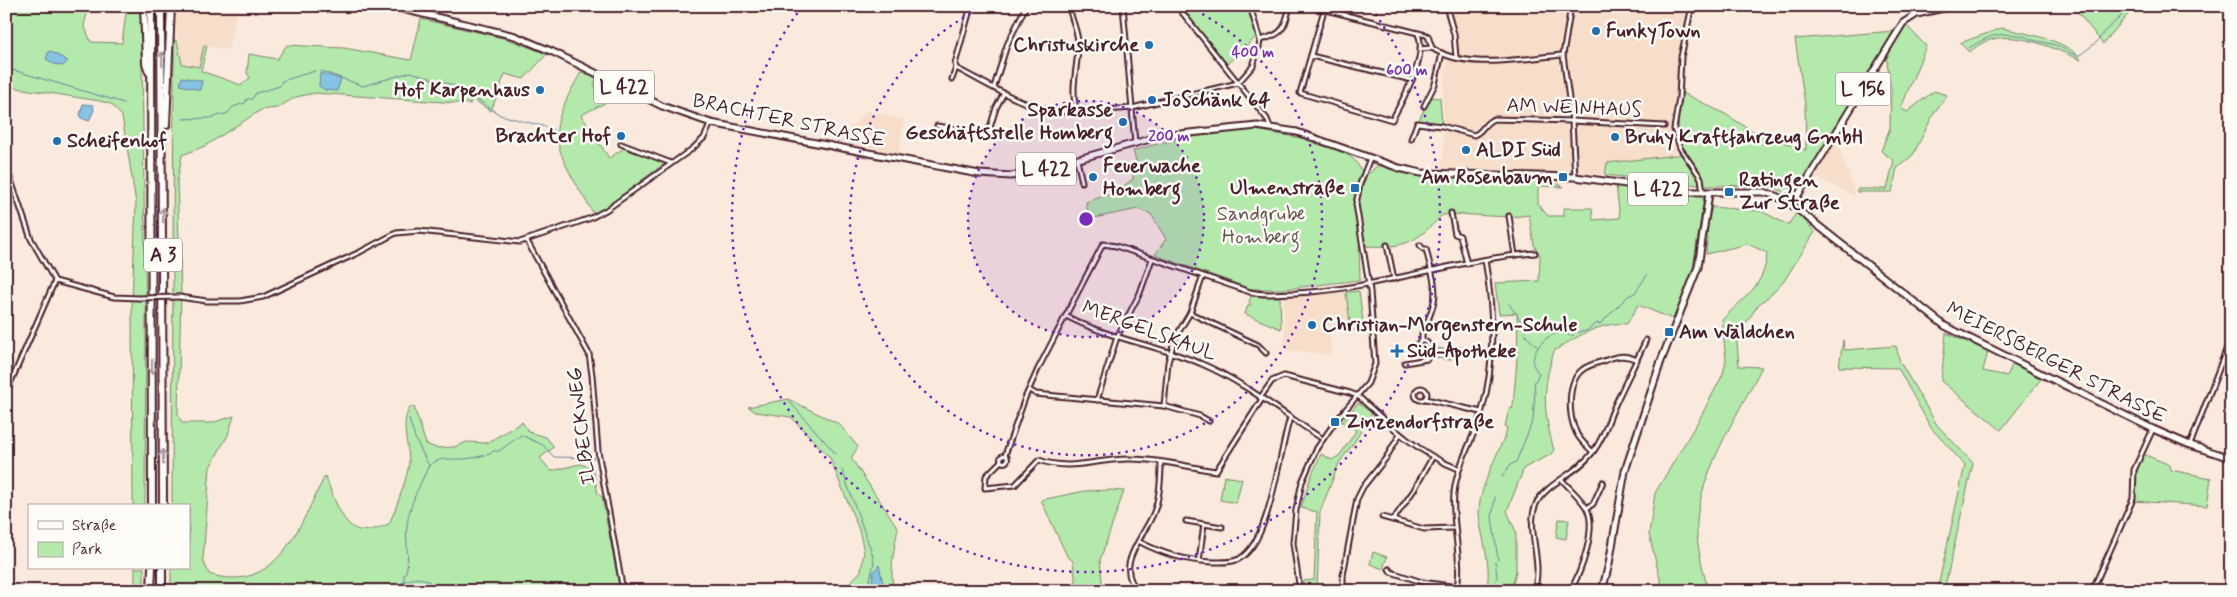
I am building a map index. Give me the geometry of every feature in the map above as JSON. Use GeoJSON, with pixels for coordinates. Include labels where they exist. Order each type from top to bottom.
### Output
{"type":"FeatureCollection","features":[{"type":"Feature","properties":{"kind":"highway"},"geometry":{"type":"LineString","coordinates":[[144,6],[146,63],[151,78]]}},
{"type":"Feature","properties":{"kind":"highway","name":"A 3"},"geometry":{"type":"LineString","coordinates":[[151,6],[152,504]]}},
{"type":"Feature","properties":{"kind":"highway","name":"A 3"},"geometry":{"type":"LineString","coordinates":[[161,6],[163,504]]}},
{"type":"Feature","properties":{"kind":"highway"},"geometry":{"type":"LineString","coordinates":[[163,160],[169,82],[171,6]]}},
{"type":"Feature","properties":{"kind":"highway"},"geometry":{"type":"LineString","coordinates":[[151,591],[152,570]]}},
{"type":"Feature","properties":{"kind":"highway"},"geometry":{"type":"LineString","coordinates":[[162,570],[162,591]]}},
{"type":"Feature","properties":{"kind":"main road","name":"BRACHTER STRASSE"},"geometry":{"type":"LineString","coordinates":[[390,6],[515,36],[553,52],[662,106],[711,124],[983,175],[1026,174],[1136,143]]}},
{"type":"Feature","properties":{"kind":"main road","name":"L 156"},"geometry":{"type":"LineString","coordinates":[[1792,205],[1903,23],[1917,14],[1952,6]]}},
{"type":"Feature","properties":{"kind":"main road","name":"MEIERSBERGER STRASSE"},"geometry":{"type":"LineString","coordinates":[[1136,143],[1178,134],[1244,127],[1270,127],[1319,139],[1399,168],[1421,173],[1575,177],[1678,192],[1767,193],[1781,198],[1792,205],[1935,320],[2153,430],[2190,445],[2231,458]]}},
{"type":"Feature","properties":{"kind":"main road"},"geometry":{"type":"LineString","coordinates":[[1602,591],[1607,575],[1627,462],[1661,361],[1698,268],[1706,193]]}},
{"type":"Feature","properties":{"kind":"street"},"geometry":{"type":"LineString","coordinates":[[952,79],[971,6]]}},
{"type":"Feature","properties":{"kind":"street"},"geometry":{"type":"LineString","coordinates":[[994,88],[1007,45],[1026,6]]}},
{"type":"Feature","properties":{"kind":"street"},"geometry":{"type":"LineString","coordinates":[[1069,6],[1078,39],[1074,86],[1076,109],[1081,112]]}},
{"type":"Feature","properties":{"kind":"street"},"geometry":{"type":"LineString","coordinates":[[1123,6],[1136,143]]}},
{"type":"Feature","properties":{"kind":"street"},"geometry":{"type":"LineString","coordinates":[[1177,6],[1267,119],[1270,127]]}},
{"type":"Feature","properties":{"kind":"street"},"geometry":{"type":"LineString","coordinates":[[956,67],[1004,93],[1049,111],[1081,112],[1132,108],[1238,82],[1253,66],[1260,40],[1250,6]]}},
{"type":"Feature","properties":{"kind":"street"},"geometry":{"type":"LineString","coordinates":[[1260,40],[1281,32],[1285,26],[1290,6]]}},
{"type":"Feature","properties":{"kind":"street"},"geometry":{"type":"LineString","coordinates":[[1310,6],[1426,35],[1432,48]]}},
{"type":"Feature","properties":{"kind":"street"},"geometry":{"type":"LineString","coordinates":[[1446,6],[1454,34],[1456,57]]}},
{"type":"Feature","properties":{"kind":"street"},"geometry":{"type":"LineString","coordinates":[[1571,6],[1563,55],[1572,121],[1575,177]]}},
{"type":"Feature","properties":{"kind":"street"},"geometry":{"type":"LineString","coordinates":[[1692,6],[1681,57],[1679,93],[1674,128],[1680,148],[1701,178],[1706,193]]}},
{"type":"Feature","properties":{"kind":"street"},"geometry":{"type":"LineString","coordinates":[[1324,10],[1300,93],[1392,120],[1412,80],[1420,49],[1418,34]]}},
{"type":"Feature","properties":{"kind":"street"},"geometry":{"type":"LineString","coordinates":[[1420,49],[1432,48],[1456,57],[1497,61],[1563,55]]}},
{"type":"Feature","properties":{"kind":"street"},"geometry":{"type":"LineString","coordinates":[[1424,106],[1435,84],[1442,53]]}},
{"type":"Feature","properties":{"kind":"street"},"geometry":{"type":"LineString","coordinates":[[1311,56],[1412,80]]}},
{"type":"Feature","properties":{"kind":"street"},"geometry":{"type":"LineString","coordinates":[[937,126],[988,134],[996,108],[1004,93]]}},
{"type":"Feature","properties":{"kind":"street","name":"AM WEINHAUS"},"geometry":{"type":"LineString","coordinates":[[1411,139],[1417,123],[1442,126],[1474,135],[1487,122],[1494,119],[1664,126]]}},
{"type":"Feature","properties":{"kind":"street"},"geometry":{"type":"LineString","coordinates":[[6,166],[31,239],[55,281],[114,297],[179,297],[207,301],[240,302],[263,297],[360,252],[389,236],[404,231],[419,231],[496,241],[527,241],[599,214],[702,140],[711,124]]}},
{"type":"Feature","properties":{"kind":"street"},"geometry":{"type":"LineString","coordinates":[[621,144],[670,163]]}},
{"type":"Feature","properties":{"kind":"street"},"geometry":{"type":"LineString","coordinates":[[1300,591],[1294,550],[1296,510],[1302,482],[1314,454],[1323,439],[1368,384],[1375,364],[1369,284],[1356,204],[1360,184],[1370,158]]}},
{"type":"Feature","properties":{"kind":"street"},"geometry":{"type":"LineString","coordinates":[[1077,160],[1082,182]]}},
{"type":"Feature","properties":{"kind":"street"},"geometry":{"type":"LineString","coordinates":[[1451,213],[1455,234],[1460,236],[1467,264]]}},
{"type":"Feature","properties":{"kind":"street"},"geometry":{"type":"LineString","coordinates":[[1509,216],[1515,255]]}},
{"type":"Feature","properties":{"kind":"street","name":"ILBECKWEG"},"geometry":{"type":"LineString","coordinates":[[527,241],[589,354],[598,451],[623,591]]}},
{"type":"Feature","properties":{"kind":"street"},"geometry":{"type":"LineString","coordinates":[[1459,469],[1432,458],[1400,434],[1358,396],[1284,376],[1272,381],[1216,472],[1133,458],[1078,466],[1048,463],[1039,460],[1015,485],[985,488],[986,476],[1001,461],[1007,461],[1005,456],[1039,367],[1103,244],[1108,243],[1250,292],[1263,294],[1317,292],[1369,284],[1485,260],[1535,253]]}},
{"type":"Feature","properties":{"kind":"street"},"geometry":{"type":"LineString","coordinates":[[1387,245],[1394,279]]}},
{"type":"Feature","properties":{"kind":"street"},"geometry":{"type":"LineString","coordinates":[[1420,245],[1423,249],[1426,249],[1436,297],[1422,334],[1422,341]]}},
{"type":"Feature","properties":{"kind":"street"},"geometry":{"type":"LineString","coordinates":[[1097,400],[1117,337],[1140,293],[1152,259]]}},
{"type":"Feature","properties":{"kind":"street"},"geometry":{"type":"LineString","coordinates":[[1389,569],[1391,572],[1422,582],[1456,589],[1458,570],[1454,528],[1454,491],[1459,469],[1470,447],[1481,412],[1490,374],[1493,343],[1489,284],[1485,260]]}},
{"type":"Feature","properties":{"kind":"street"},"geometry":{"type":"LineString","coordinates":[[1164,406],[1174,338],[1190,313],[1204,276]]}},
{"type":"Feature","properties":{"kind":"street"},"geometry":{"type":"LineString","coordinates":[[6,393],[55,281]]}},
{"type":"Feature","properties":{"kind":"street"},"geometry":{"type":"LineString","coordinates":[[1190,313],[1258,344],[1266,353]]}},
{"type":"Feature","properties":{"kind":"street","name":"MERGELSKAUL"},"geometry":{"type":"LineString","coordinates":[[1066,316],[1117,337],[1171,351],[1205,365],[1261,398],[1323,439]]}},
{"type":"Feature","properties":{"kind":"street"},"geometry":{"type":"LineString","coordinates":[[2190,445],[2231,337]]}},
{"type":"Feature","properties":{"kind":"street"},"geometry":{"type":"LineString","coordinates":[[1534,591],[1538,578],[1538,561],[1532,525],[1538,501],[1593,452],[1646,340]]}},
{"type":"Feature","properties":{"kind":"street"},"geometry":{"type":"LineString","coordinates":[[1422,341],[1418,343],[1417,349],[1420,352],[1426,352]]}},
{"type":"Feature","properties":{"kind":"street"},"geometry":{"type":"LineString","coordinates":[[1405,363],[1427,359],[1426,352],[1429,345],[1422,341]]}},
{"type":"Feature","properties":{"kind":"street"},"geometry":{"type":"LineString","coordinates":[[1593,452],[1580,438],[1573,425],[1571,398],[1574,381],[1583,369],[1612,358],[1626,356],[1637,360]]}},
{"type":"Feature","properties":{"kind":"street"},"geometry":{"type":"LineString","coordinates":[[1029,390],[1036,394],[1164,406],[1200,416],[1208,421]]}},
{"type":"Feature","properties":{"kind":"street"},"geometry":{"type":"LineString","coordinates":[[1426,399],[1481,412]]}},
{"type":"Feature","properties":{"kind":"street"},"geometry":{"type":"LineString","coordinates":[[1140,542],[1168,555],[1199,561],[1234,561],[1244,556],[1252,546],[1265,520],[1273,495],[1290,418]]}},
{"type":"Feature","properties":{"kind":"street"},"geometry":{"type":"LineString","coordinates":[[2092,591],[2133,499],[2134,470],[2153,430]]}},
{"type":"Feature","properties":{"kind":"street"},"geometry":{"type":"LineString","coordinates":[[1343,591],[1343,575],[1357,499],[1400,434]]}},
{"type":"Feature","properties":{"kind":"street"},"geometry":{"type":"LineString","coordinates":[[1392,520],[1414,490],[1432,458]]}},
{"type":"Feature","properties":{"kind":"street"},"geometry":{"type":"LineString","coordinates":[[1139,591],[1132,584],[1128,566],[1133,551],[1140,542],[1157,504],[1161,462]]}},
{"type":"Feature","properties":{"kind":"street"},"geometry":{"type":"LineString","coordinates":[[1562,480],[1587,508],[1591,525],[1580,572],[1570,591]]}},
{"type":"Feature","properties":{"kind":"street"},"geometry":{"type":"LineString","coordinates":[[1587,508],[1593,504],[1603,482]]}},
{"type":"Feature","properties":{"kind":"street"},"geometry":{"type":"LineString","coordinates":[[1382,517],[1424,529],[1454,528]]}},
{"type":"Feature","properties":{"kind":"street"},"geometry":{"type":"LineString","coordinates":[[1186,521],[1222,527]]}},
{"type":"Feature","properties":{"kind":"street"},"geometry":{"type":"LineString","coordinates":[[1199,561],[1204,524]]}},
{"type":"Feature","properties":{"kind":"shaded area"},"geometry":{"type":"Polygon","coordinates":[[[176,6],[238,6],[228,50],[204,45],[199,67],[182,64],[177,41],[176,6]]]}},
{"type":"Feature","properties":{"kind":"shaded area"},"geometry":{"type":"Polygon","coordinates":[[[1448,6],[1689,6],[1677,67],[1679,88],[1672,130],[1677,156],[1607,163],[1605,175],[1566,172],[1441,170],[1444,147],[1443,89],[1448,58],[1461,61],[1448,6]]]}},
{"type":"Feature","properties":{"kind":"shaded area"},"geometry":{"type":"Polygon","coordinates":[[[867,111],[904,119],[899,154],[836,141],[867,111]]]}},
{"type":"Feature","properties":{"kind":"shaded area"},"geometry":{"type":"Polygon","coordinates":[[[1836,137],[1854,190],[1854,196],[1813,176],[1836,137]]]}},
{"type":"Feature","properties":{"kind":"shaded area","name":"Christian-Morgenstern-Schule"},"geometry":{"type":"Polygon","coordinates":[[[1346,292],[1349,324],[1330,326],[1331,350],[1329,356],[1312,352],[1285,350],[1283,297],[1346,292]]]}},
{"type":"Feature","properties":{"kind":"green space"},"geometry":{"type":"Polygon","coordinates":[[[6,6],[89,6],[84,25],[91,42],[122,43],[127,6],[141,6],[146,311],[145,504],[133,504],[132,302],[136,203],[122,116],[111,104],[11,87],[6,78],[6,6]]]}},
{"type":"Feature","properties":{"kind":"green space"},"geometry":{"type":"Polygon","coordinates":[[[1183,6],[1247,6],[1255,27],[1256,37],[1227,64],[1181,8],[1183,6]]]}},
{"type":"Feature","properties":{"kind":"green space"},"geometry":{"type":"Polygon","coordinates":[[[2073,6],[2135,6],[2103,44],[2073,6]]]}},
{"type":"Feature","properties":{"kind":"green space"},"geometry":{"type":"Polygon","coordinates":[[[421,19],[507,39],[547,54],[524,79],[505,74],[491,111],[472,99],[470,104],[315,93],[296,97],[277,108],[261,110],[205,146],[182,155],[177,182],[181,294],[178,414],[182,423],[211,423],[234,416],[228,435],[210,467],[203,560],[209,574],[233,578],[253,575],[269,565],[284,551],[296,534],[325,476],[342,515],[353,527],[359,530],[367,530],[389,524],[407,474],[409,461],[405,420],[410,407],[414,407],[426,444],[436,448],[454,447],[467,442],[487,443],[522,422],[529,432],[546,437],[554,447],[540,458],[551,471],[580,464],[593,468],[598,494],[602,497],[620,591],[171,591],[171,570],[190,570],[190,504],[172,504],[174,40],[177,41],[182,64],[199,67],[204,45],[207,46],[201,71],[241,85],[250,78],[247,73],[249,54],[277,59],[287,45],[344,48],[411,60],[421,19]]]}},
{"type":"Feature","properties":{"kind":"green space"},"geometry":{"type":"Polygon","coordinates":[[[1905,24],[1926,46],[1901,108],[1907,112],[1934,91],[1947,95],[1934,113],[1913,155],[1897,168],[1892,192],[1857,192],[1857,189],[1887,189],[1894,161],[1881,151],[1890,128],[1891,90],[1886,54],[1905,24]]]}},
{"type":"Feature","properties":{"kind":"green space"},"geometry":{"type":"Polygon","coordinates":[[[2002,28],[2056,42],[2075,53],[2081,60],[2024,39],[2001,38],[1987,41],[1969,52],[1960,43],[2002,28]]]}},
{"type":"Feature","properties":{"kind":"green space"},"geometry":{"type":"Polygon","coordinates":[[[1895,31],[1794,195],[1760,185],[1708,186],[1605,175],[1607,163],[1685,154],[1680,138],[1678,116],[1681,92],[1725,114],[1754,132],[1806,150],[1805,104],[1795,39],[1895,31]]]}},
{"type":"Feature","properties":{"kind":"green space"},"geometry":{"type":"Polygon","coordinates":[[[581,72],[597,78],[594,85],[605,103],[581,115],[609,158],[624,148],[665,163],[602,210],[593,213],[566,166],[557,136],[561,111],[581,72]]]}},
{"type":"Feature","properties":{"kind":"green space"},"geometry":{"type":"Polygon","coordinates":[[[1430,97],[1440,98],[1442,125],[1418,122],[1430,97]]]}},
{"type":"Feature","properties":{"kind":"green space","name":"Sandgrube Homberg"},"geometry":{"type":"Polygon","coordinates":[[[1255,130],[1318,141],[1317,144],[1348,155],[1357,163],[1360,169],[1370,173],[1380,165],[1421,176],[1545,180],[1564,187],[1538,186],[1538,204],[1548,216],[1564,216],[1564,208],[1592,208],[1593,220],[1620,218],[1616,185],[1704,198],[1693,267],[1675,320],[1638,305],[1627,324],[1608,325],[1598,328],[1579,336],[1554,351],[1547,377],[1545,400],[1554,450],[1550,455],[1524,468],[1507,511],[1516,532],[1516,571],[1511,591],[1486,591],[1488,572],[1479,514],[1485,484],[1506,433],[1507,427],[1505,427],[1509,408],[1512,409],[1513,405],[1516,370],[1517,313],[1499,314],[1495,283],[1539,281],[1540,256],[1534,245],[1529,215],[1507,217],[1464,214],[1442,215],[1422,234],[1405,243],[1386,246],[1359,246],[1360,280],[1284,289],[1251,289],[1155,255],[1166,239],[1151,214],[1138,209],[1089,219],[1086,202],[1116,192],[1133,179],[1134,165],[1137,163],[1133,151],[1194,137],[1255,130]]]}},
{"type":"Feature","properties":{"kind":"green space"},"geometry":{"type":"Polygon","coordinates":[[[1712,207],[1761,211],[1788,225],[1797,212],[1815,232],[1784,281],[1759,304],[1741,330],[1737,342],[1739,366],[1762,367],[1719,448],[1702,493],[1697,534],[1708,591],[1663,591],[1649,534],[1655,493],[1700,418],[1723,374],[1726,360],[1722,320],[1752,291],[1762,275],[1767,253],[1748,244],[1706,254],[1708,223],[1712,207]]]}},
{"type":"Feature","properties":{"kind":"green space"},"geometry":{"type":"Polygon","coordinates":[[[1359,291],[1364,329],[1351,331],[1346,292],[1359,291]]]}},
{"type":"Feature","properties":{"kind":"green space"},"geometry":{"type":"Polygon","coordinates":[[[1251,296],[1280,297],[1281,329],[1245,314],[1248,305],[1251,305],[1249,302],[1251,296]]]}},
{"type":"Feature","properties":{"kind":"green space"},"geometry":{"type":"Polygon","coordinates":[[[1946,333],[1988,351],[1983,371],[2007,376],[2013,363],[2041,379],[2001,430],[1941,381],[1946,333]]]}},
{"type":"Feature","properties":{"kind":"green space"},"geometry":{"type":"Polygon","coordinates":[[[1843,340],[1844,350],[1896,346],[1900,362],[1937,425],[1973,463],[1944,591],[1937,591],[1965,465],[1931,428],[1898,368],[1839,367],[1843,340]]]}},
{"type":"Feature","properties":{"kind":"green space"},"geometry":{"type":"Polygon","coordinates":[[[1452,345],[1467,348],[1465,354],[1452,353],[1451,360],[1436,358],[1438,348],[1451,351],[1452,345]]]}},
{"type":"Feature","properties":{"kind":"green space"},"geometry":{"type":"Polygon","coordinates":[[[788,399],[839,424],[858,447],[851,458],[898,528],[892,569],[895,591],[842,591],[861,571],[864,551],[859,530],[830,458],[791,417],[756,412],[748,407],[788,399]]]}},
{"type":"Feature","properties":{"kind":"green space"},"geometry":{"type":"Polygon","coordinates":[[[1358,403],[1372,413],[1339,463],[1320,512],[1317,591],[1306,591],[1303,581],[1314,580],[1317,512],[1301,508],[1310,479],[1321,454],[1332,460],[1340,455],[1354,434],[1356,430],[1342,422],[1358,403]]]}},
{"type":"Feature","properties":{"kind":"green space"},"geometry":{"type":"Polygon","coordinates":[[[2143,454],[2170,465],[2171,470],[2211,478],[2207,506],[2133,501],[2137,471],[2143,454]]]}},
{"type":"Feature","properties":{"kind":"green space"},"geometry":{"type":"Polygon","coordinates":[[[1224,476],[1242,479],[1236,503],[1220,500],[1224,476]]]}},
{"type":"Feature","properties":{"kind":"green space"},"geometry":{"type":"Polygon","coordinates":[[[1085,491],[1124,491],[1100,560],[1103,591],[1077,591],[1073,561],[1067,556],[1041,500],[1085,491]]]}},
{"type":"Feature","properties":{"kind":"green space"},"geometry":{"type":"Polygon","coordinates":[[[1559,519],[1569,520],[1566,539],[1556,537],[1559,519]]]}},
{"type":"Feature","properties":{"kind":"green space"},"geometry":{"type":"Polygon","coordinates":[[[1373,552],[1387,557],[1383,569],[1370,564],[1373,552]]]}},
{"type":"Feature","properties":{"kind":"green space"},"geometry":{"type":"Polygon","coordinates":[[[135,570],[144,570],[144,591],[135,591],[135,570]]]}},
{"type":"Feature","properties":{"kind":"water"},"geometry":{"type":"Polygon","coordinates":[[[49,51],[68,61],[63,66],[54,64],[46,59],[49,51]]]}},
{"type":"Feature","properties":{"kind":"water"},"geometry":{"type":"Polygon","coordinates":[[[320,73],[341,79],[337,91],[325,90],[319,86],[320,73]]]}},
{"type":"Feature","properties":{"kind":"water"},"geometry":{"type":"Polygon","coordinates":[[[182,77],[202,81],[200,90],[180,85],[182,77]]]}},
{"type":"Feature","properties":{"kind":"water"},"geometry":{"type":"Polygon","coordinates":[[[83,104],[93,105],[94,110],[89,121],[81,118],[83,104]]]}},
{"type":"Feature","properties":{"kind":"water"},"geometry":{"type":"Polygon","coordinates":[[[879,565],[883,583],[881,586],[872,587],[873,573],[879,565]]]}},
{"type":"Feature","properties":{"kind":"waterway"},"geometry":{"type":"LineString","coordinates":[[1969,48],[1989,37],[2007,34],[2025,36],[2080,55],[2097,42],[2104,32],[2132,6]]}},
{"type":"Feature","properties":{"kind":"waterway"},"geometry":{"type":"LineString","coordinates":[[6,68],[124,103]]}},
{"type":"Feature","properties":{"kind":"waterway"},"geometry":{"type":"LineString","coordinates":[[183,119],[210,118],[228,113],[233,107],[245,103],[247,99],[252,99],[256,93],[280,86],[282,81],[315,71]]}},
{"type":"Feature","properties":{"kind":"waterway"},"geometry":{"type":"LineString","coordinates":[[321,71],[363,86],[411,72],[459,87],[500,115],[555,131]]}},
{"type":"Feature","properties":{"kind":"waterway"},"geometry":{"type":"LineString","coordinates":[[1502,477],[1510,465],[1516,462],[1533,420],[1534,383],[1539,374],[1533,365],[1533,360],[1540,344],[1554,334],[1561,333],[1572,336],[1576,332],[1586,331],[1597,323],[1600,324],[1628,296],[1635,293],[1647,275]]}},
{"type":"Feature","properties":{"kind":"waterway"},"geometry":{"type":"LineString","coordinates":[[1509,304],[1522,323],[1526,336],[1538,347]]}},
{"type":"Feature","properties":{"kind":"waterway"},"geometry":{"type":"LineString","coordinates":[[789,401],[836,454]]}},
{"type":"Feature","properties":{"kind":"waterway"},"geometry":{"type":"LineString","coordinates":[[409,419],[415,438],[429,466]]}},
{"type":"Feature","properties":{"kind":"waterway"},"geometry":{"type":"LineString","coordinates":[[404,582],[408,560],[408,518],[412,503],[428,467],[436,461],[490,454],[493,451],[499,451],[521,435],[543,445],[554,457],[595,458]]}},
{"type":"Feature","properties":{"kind":"waterway"},"geometry":{"type":"LineString","coordinates":[[842,470],[872,553],[874,563],[867,591]]}},
{"type":"Feature","properties":{"kind":"waterway"},"geometry":{"type":"LineString","coordinates":[[1495,497],[1492,517],[1498,560]]}},
{"type":"Feature","properties":{"kind":"waterway"},"geometry":{"type":"LineString","coordinates":[[1493,591],[1497,575],[1495,562]]}},
{"type":"Feature","properties":{"kind":"waterway"},"geometry":{"type":"LineString","coordinates":[[393,591],[403,582],[417,578],[428,581],[437,591]]}},
{"type":"Feature","properties":{"kind":"place","name":"FunkyTown"},"geometry":{"type":"Point","coordinates":[1596,31]}},
{"type":"Feature","properties":{"kind":"place","name":"Christuskirche"},"geometry":{"type":"Point","coordinates":[1149,45]}},
{"type":"Feature","properties":{"kind":"place","name":"Hof Karpenhaus"},"geometry":{"type":"Point","coordinates":[540,90]}},
{"type":"Feature","properties":{"kind":"place","name":"JoSchänk 64"},"geometry":{"type":"Point","coordinates":[1152,100]}},
{"type":"Feature","properties":{"kind":"place","name":"Sparkasse Geschäftsstelle Homberg"},"geometry":{"type":"Point","coordinates":[1123,122]}},
{"type":"Feature","properties":{"kind":"place","name":"Brachter Hof"},"geometry":{"type":"Point","coordinates":[621,136]}},
{"type":"Feature","properties":{"kind":"place","name":"Bruhy Kraftfahrzeug GmbH"},"geometry":{"type":"Point","coordinates":[1615,137]}},
{"type":"Feature","properties":{"kind":"place","name":"Scheifenhof"},"geometry":{"type":"Point","coordinates":[57,141]}},
{"type":"Feature","properties":{"kind":"place","name":"ALDI Süd"},"geometry":{"type":"Point","coordinates":[1466,150]}},
{"type":"Feature","properties":{"kind":"place","name":"Feuerwache Homberg"},"geometry":{"type":"Point","coordinates":[1093,177]}},
{"type":"Feature","properties":{"kind":"place","name":"Am Rosenbaum"},"geometry":{"type":"Point","coordinates":[1563,177]}},
{"type":"Feature","properties":{"kind":"place","name":"Ulmenstraße"},"geometry":{"type":"Point","coordinates":[1355,188]}},
{"type":"Feature","properties":{"kind":"place","name":"Ratingen Zur Straße"},"geometry":{"type":"Point","coordinates":[1729,192]}},
{"type":"Feature","properties":{"kind":"place","name":"Christian-Morgenstern-Schule"},"geometry":{"type":"Point","coordinates":[1312,325]}},
{"type":"Feature","properties":{"kind":"place","name":"Am Wäldchen"},"geometry":{"type":"Point","coordinates":[1669,332]}},
{"type":"Feature","properties":{"kind":"place","name":"Süd-Apotheke"},"geometry":{"type":"Point","coordinates":[1397,351]}},
{"type":"Feature","properties":{"kind":"place","name":"Zinzendorfstraße"},"geometry":{"type":"Point","coordinates":[1335,422]}}]}
